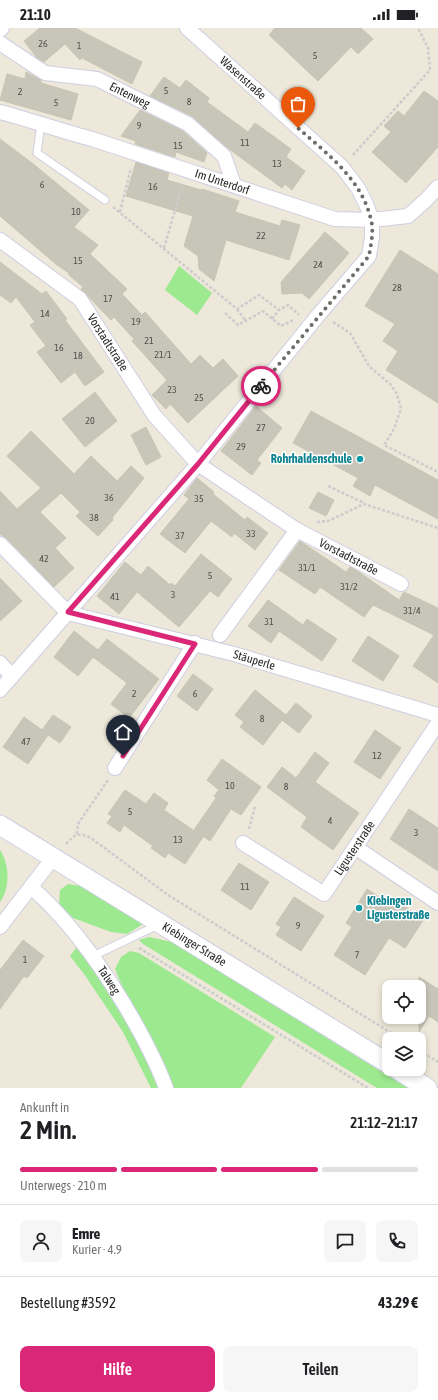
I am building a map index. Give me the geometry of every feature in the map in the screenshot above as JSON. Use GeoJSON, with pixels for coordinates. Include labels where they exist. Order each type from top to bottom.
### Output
{"type":"FeatureCollection","features":[{"type":"Feature","properties":{"kind":"street","name":"Wasenstraße"},"geometry":{"type":"LineString","coordinates":[[187,28],[342,167],[358,188],[372,220]]}},
{"type":"Feature","properties":{"kind":"street","name":"Entenweg"},"geometry":{"type":"LineString","coordinates":[[0,43],[45,73],[97,79],[188,124],[224,156],[234,185]]}},
{"type":"Feature","properties":{"kind":"street","name":"Im Unterdorf"},"geometry":{"type":"LineString","coordinates":[[0,112],[41,123],[335,219],[372,220],[408,216],[438,187]]}},
{"type":"Feature","properties":{"kind":"street"},"geometry":{"type":"LineString","coordinates":[[0,690],[198,464],[320,313],[369,256],[372,238],[372,220]]}},
{"type":"Feature","properties":{"kind":"street","name":"Vorstadtstraße"},"geometry":{"type":"LineString","coordinates":[[0,240],[80,298],[154,415],[198,464],[297,530],[401,584]]}},
{"type":"Feature","properties":{"kind":"street"},"geometry":{"type":"LineString","coordinates":[[220,635],[297,530]]}},
{"type":"Feature","properties":{"kind":"street"},"geometry":{"type":"LineString","coordinates":[[0,544],[68,612]]}},
{"type":"Feature","properties":{"kind":"street","name":"Stäuperle"},"geometry":{"type":"LineString","coordinates":[[68,612],[243,656],[438,715]]}},
{"type":"Feature","properties":{"kind":"street"},"geometry":{"type":"LineString","coordinates":[[115,768],[195,644]]}},
{"type":"Feature","properties":{"kind":"street"},"geometry":{"type":"LineString","coordinates":[[0,663],[12,676]]}},
{"type":"Feature","properties":{"kind":"street","name":"Ligusterstraße"},"geometry":{"type":"LineString","coordinates":[[244,844],[324,894],[438,722]]}},
{"type":"Feature","properties":{"kind":"street","name":"Kiebinger Straße"},"geometry":{"type":"LineString","coordinates":[[0,825],[382,1060]]}},
{"type":"Feature","properties":{"kind":"street"},"geometry":{"type":"LineString","coordinates":[[355,847],[438,903]]}},
{"type":"Feature","properties":{"kind":"street"},"geometry":{"type":"LineString","coordinates":[[0,927],[53,858]]}},
{"type":"Feature","properties":{"kind":"street","name":"Talweg"},"geometry":{"type":"LineString","coordinates":[[31,887],[63,918],[93,956],[111,983],[146,1044],[166,1088]]}},
{"type":"Feature","properties":{"kind":"street"},"geometry":{"type":"LineString","coordinates":[[408,1076],[427,1088]]}},
{"type":"Feature","properties":{"kind":"lane"},"geometry":{"type":"LineString","coordinates":[[41,123],[38,153],[105,200]]}},
{"type":"Feature","properties":{"kind":"lane"},"geometry":{"type":"LineString","coordinates":[[93,956],[160,924]]}},
{"type":"Feature","properties":{"kind":"path"},"geometry":{"type":"LineString","coordinates":[[342,167],[430,70],[428,48],[418,28]]}},
{"type":"Feature","properties":{"kind":"path"},"geometry":{"type":"LineString","coordinates":[[120,212],[134,153]]}},
{"type":"Feature","properties":{"kind":"path"},"geometry":{"type":"LineString","coordinates":[[164,248],[187,170]]}},
{"type":"Feature","properties":{"kind":"path"},"geometry":{"type":"LineString","coordinates":[[105,200],[237,309],[246,321]]}},
{"type":"Feature","properties":{"kind":"path"},"geometry":{"type":"LineString","coordinates":[[237,309],[259,295],[279,310]]}},
{"type":"Feature","properties":{"kind":"path"},"geometry":{"type":"LineString","coordinates":[[272,319],[279,310],[288,305],[301,316],[320,313],[350,333],[369,366],[390,384],[397,394],[401,409],[394,429],[384,445],[438,472]]}},
{"type":"Feature","properties":{"kind":"path"},"geometry":{"type":"LineString","coordinates":[[225,313],[238,325],[263,311],[281,326]]}},
{"type":"Feature","properties":{"kind":"path"},"geometry":{"type":"LineString","coordinates":[[328,486],[364,504],[438,528]]}},
{"type":"Feature","properties":{"kind":"path"},"geometry":{"type":"LineString","coordinates":[[297,530],[310,522],[328,522],[364,504]]}},
{"type":"Feature","properties":{"kind":"path"},"geometry":{"type":"LineString","coordinates":[[77,834],[78,824],[115,768]]}},
{"type":"Feature","properties":{"kind":"path"},"geometry":{"type":"LineString","coordinates":[[244,844],[255,806]]}},
{"type":"Feature","properties":{"kind":"path"},"geometry":{"type":"LineString","coordinates":[[53,858],[77,834],[83,834],[91,838],[168,895],[390,1032]]}},
{"type":"Feature","properties":{"kind":"path"},"geometry":{"type":"LineString","coordinates":[[126,941],[368,1088]]}},
{"type":"Feature","properties":{"kind":"path"},"geometry":{"type":"LineString","coordinates":[[426,1054],[438,1062]]}},
{"type":"Feature","properties":{"kind":"green space"},"geometry":{"type":"Polygon","coordinates":[[[179,266],[212,293],[197,315],[165,290],[179,266]]]}},
{"type":"Feature","properties":{"kind":"green space"},"geometry":{"type":"Polygon","coordinates":[[[0,850],[6,862],[8,876],[6,890],[0,902],[0,850]]]}},
{"type":"Feature","properties":{"kind":"green space"},"geometry":{"type":"Polygon","coordinates":[[[68,884],[80,886],[143,924],[127,934],[111,932],[73,918],[59,905],[60,890],[68,884]]]}},
{"type":"Feature","properties":{"kind":"green space"},"geometry":{"type":"Polygon","coordinates":[[[149,937],[172,942],[382,1072],[382,1076],[389,1076],[408,1088],[377,1088],[143,944],[139,940],[149,937]]]}},
{"type":"Feature","properties":{"kind":"green space"},"geometry":{"type":"Polygon","coordinates":[[[76,948],[113,997],[133,1033],[159,1088],[151,1088],[123,1032],[70,956],[76,948]]]}},
{"type":"Feature","properties":{"kind":"green space"},"geometry":{"type":"Polygon","coordinates":[[[130,951],[139,953],[275,1037],[241,1088],[172,1088],[126,996],[115,969],[121,957],[130,951]]]}},
{"type":"Feature","properties":{"kind":"building"},"geometry":{"type":"Polygon","coordinates":[[[40,28],[75,28],[142,62],[132,84],[82,58],[80,60],[65,44],[44,62],[37,58],[24,41],[40,28]]]}},
{"type":"Feature","properties":{"kind":"building"},"geometry":{"type":"Polygon","coordinates":[[[275,28],[361,28],[373,39],[358,54],[351,47],[318,81],[269,35],[275,28]]]}},
{"type":"Feature","properties":{"kind":"building"},"geometry":{"type":"Polygon","coordinates":[[[26,72],[41,80],[41,83],[78,94],[71,120],[0,100],[7,74],[25,79],[26,72]]]}},
{"type":"Feature","properties":{"kind":"building"},"geometry":{"type":"Polygon","coordinates":[[[164,77],[180,88],[186,80],[209,98],[207,102],[248,132],[255,123],[291,149],[286,157],[305,171],[292,190],[285,184],[282,188],[225,146],[192,116],[150,96],[164,77]]]}},
{"type":"Feature","properties":{"kind":"building"},"geometry":{"type":"Polygon","coordinates":[[[424,91],[438,101],[438,147],[406,183],[372,152],[391,132],[384,126],[398,111],[404,116],[424,91]]]}},
{"type":"Feature","properties":{"kind":"building"},"geometry":{"type":"Polygon","coordinates":[[[140,110],[183,131],[207,153],[204,162],[176,152],[175,157],[135,144],[136,141],[121,136],[140,110]]]}},
{"type":"Feature","properties":{"kind":"building"},"geometry":{"type":"Polygon","coordinates":[[[0,139],[89,210],[74,227],[98,245],[90,254],[127,289],[122,294],[142,315],[145,312],[191,364],[200,355],[213,368],[223,359],[238,376],[188,423],[170,404],[166,409],[152,395],[167,380],[132,341],[134,339],[114,317],[111,320],[81,289],[83,287],[68,274],[69,273],[57,265],[0,216],[0,139]]]}},
{"type":"Feature","properties":{"kind":"building"},"geometry":{"type":"Polygon","coordinates":[[[136,162],[169,173],[167,180],[239,201],[235,212],[280,226],[282,220],[300,225],[289,260],[226,240],[214,281],[199,269],[198,256],[184,246],[193,216],[126,196],[136,162]]]}},
{"type":"Feature","properties":{"kind":"building"},"geometry":{"type":"Polygon","coordinates":[[[325,232],[349,253],[309,299],[302,293],[282,294],[281,282],[325,232]]]}},
{"type":"Feature","properties":{"kind":"building"},"geometry":{"type":"Polygon","coordinates":[[[400,250],[438,274],[438,403],[386,370],[398,351],[383,341],[395,324],[365,306],[400,250]]]}},
{"type":"Feature","properties":{"kind":"building"},"geometry":{"type":"Polygon","coordinates":[[[0,262],[42,294],[46,291],[67,319],[65,320],[104,372],[85,386],[75,372],[61,383],[37,352],[46,346],[30,325],[35,322],[16,297],[11,303],[0,295],[0,262]]]}},
{"type":"Feature","properties":{"kind":"building"},"geometry":{"type":"Polygon","coordinates":[[[95,392],[117,421],[85,447],[62,419],[95,392]]]}},
{"type":"Feature","properties":{"kind":"building"},"geometry":{"type":"Polygon","coordinates":[[[256,406],[282,428],[257,460],[261,463],[252,475],[221,451],[256,406]]]}},
{"type":"Feature","properties":{"kind":"building","name":"Rohrhaldenschule"},"geometry":{"type":"Polygon","coordinates":[[[311,411],[438,480],[438,519],[375,485],[370,496],[353,486],[358,478],[293,443],[311,411]]]}},
{"type":"Feature","properties":{"kind":"building"},"geometry":{"type":"Polygon","coordinates":[[[146,427],[161,457],[146,465],[131,435],[146,427]]]}},
{"type":"Feature","properties":{"kind":"building"},"geometry":{"type":"Polygon","coordinates":[[[31,431],[74,474],[91,456],[117,481],[131,466],[144,478],[112,518],[113,520],[98,536],[76,516],[80,512],[61,493],[40,512],[66,538],[55,548],[74,568],[54,587],[6,538],[0,534],[0,491],[17,509],[41,488],[7,456],[31,431]]]}},
{"type":"Feature","properties":{"kind":"building"},"geometry":{"type":"Polygon","coordinates":[[[197,478],[214,492],[213,494],[245,520],[247,517],[268,533],[255,550],[234,533],[232,537],[211,521],[185,553],[160,534],[189,499],[184,495],[197,478]]]}},
{"type":"Feature","properties":{"kind":"building"},"geometry":{"type":"Polygon","coordinates":[[[318,492],[334,500],[326,516],[309,508],[318,492]]]}},
{"type":"Feature","properties":{"kind":"building"},"geometry":{"type":"Polygon","coordinates":[[[300,541],[346,572],[350,567],[359,572],[399,600],[404,592],[438,608],[438,683],[413,666],[434,635],[373,605],[364,617],[320,587],[315,594],[279,570],[300,541]]]}},
{"type":"Feature","properties":{"kind":"building"},"geometry":{"type":"Polygon","coordinates":[[[201,554],[232,579],[218,597],[210,591],[179,627],[137,592],[119,614],[97,596],[125,562],[141,575],[148,566],[170,585],[171,583],[175,586],[201,554]]]}},
{"type":"Feature","properties":{"kind":"building"},"geometry":{"type":"Polygon","coordinates":[[[0,578],[22,601],[0,621],[0,578]]]}},
{"type":"Feature","properties":{"kind":"building"},"geometry":{"type":"Polygon","coordinates":[[[268,600],[303,625],[307,619],[337,639],[322,661],[279,631],[271,643],[248,626],[268,600]]]}},
{"type":"Feature","properties":{"kind":"building"},"geometry":{"type":"Polygon","coordinates":[[[74,631],[98,650],[107,639],[159,679],[129,718],[111,704],[127,683],[93,657],[78,676],[54,657],[74,631]]]}},
{"type":"Feature","properties":{"kind":"building"},"geometry":{"type":"Polygon","coordinates":[[[368,636],[399,656],[383,681],[352,661],[368,636]]]}},
{"type":"Feature","properties":{"kind":"building"},"geometry":{"type":"Polygon","coordinates":[[[193,674],[213,689],[197,711],[177,696],[193,674]]]}},
{"type":"Feature","properties":{"kind":"building"},"geometry":{"type":"Polygon","coordinates":[[[255,690],[286,715],[296,703],[312,716],[299,733],[282,720],[263,745],[240,727],[244,722],[235,715],[255,690]]]}},
{"type":"Feature","properties":{"kind":"building"},"geometry":{"type":"Polygon","coordinates":[[[53,715],[71,727],[60,743],[48,735],[28,764],[3,747],[24,717],[42,730],[53,715]]]}},
{"type":"Feature","properties":{"kind":"building"},"geometry":{"type":"Polygon","coordinates":[[[375,730],[401,748],[380,779],[354,762],[375,730]]]}},
{"type":"Feature","properties":{"kind":"building"},"geometry":{"type":"Polygon","coordinates":[[[315,752],[329,763],[315,782],[359,813],[333,850],[301,827],[307,817],[267,787],[282,767],[296,778],[315,752]]]}},
{"type":"Feature","properties":{"kind":"building"},"geometry":{"type":"Polygon","coordinates":[[[222,759],[261,787],[241,815],[231,809],[210,841],[194,830],[216,798],[214,796],[219,790],[207,780],[222,759]]]}},
{"type":"Feature","properties":{"kind":"building"},"geometry":{"type":"Polygon","coordinates":[[[125,790],[146,804],[154,793],[168,803],[164,810],[203,837],[185,864],[168,853],[165,858],[151,848],[153,846],[124,825],[120,832],[107,823],[112,816],[108,814],[125,790]]]}},
{"type":"Feature","properties":{"kind":"building"},"geometry":{"type":"Polygon","coordinates":[[[409,809],[438,828],[438,871],[390,839],[409,809]]]}},
{"type":"Feature","properties":{"kind":"building"},"geometry":{"type":"Polygon","coordinates":[[[239,863],[269,882],[251,910],[221,890],[239,863]]]}},
{"type":"Feature","properties":{"kind":"building"},"geometry":{"type":"Polygon","coordinates":[[[367,889],[393,906],[396,901],[424,919],[405,948],[389,938],[365,975],[334,955],[352,927],[346,923],[367,889]]]}},
{"type":"Feature","properties":{"kind":"building"},"geometry":{"type":"Polygon","coordinates":[[[294,897],[324,916],[301,951],[276,935],[281,927],[276,924],[294,897]]]}},
{"type":"Feature","properties":{"kind":"building"},"geometry":{"type":"Polygon","coordinates":[[[23,940],[44,956],[27,978],[24,976],[0,1009],[0,970],[23,940]]]}},
{"type":"Feature","properties":{"kind":"building"},"geometry":{"type":"Polygon","coordinates":[[[426,981],[438,989],[438,1022],[429,1016],[426,1021],[426,981]]]}},
{"type":"Feature","properties":{"kind":"building"},"geometry":{"type":"Polygon","coordinates":[[[419,1024],[424,1024],[419,1032],[419,1024]]]}},
{"type":"Feature","properties":{"kind":"way so far"},"geometry":{"type":"LineString","coordinates":[[261,386],[320,313],[369,256],[372,238],[372,220],[358,188],[342,167],[298,128]]}},
{"type":"Feature","properties":{"kind":"place","name":"Rohrhaldenschule"},"geometry":{"type":"Point","coordinates":[360,459]}},
{"type":"Feature","properties":{"kind":"place","name":"Kiebingen Ligusterstraße"},"geometry":{"type":"Point","coordinates":[359,908]}},
{"type":"Feature","properties":{"kind":"route"},"geometry":{"type":"LineString","coordinates":[[123,756],[195,644],[68,612],[198,464],[261,386]]}}]}
